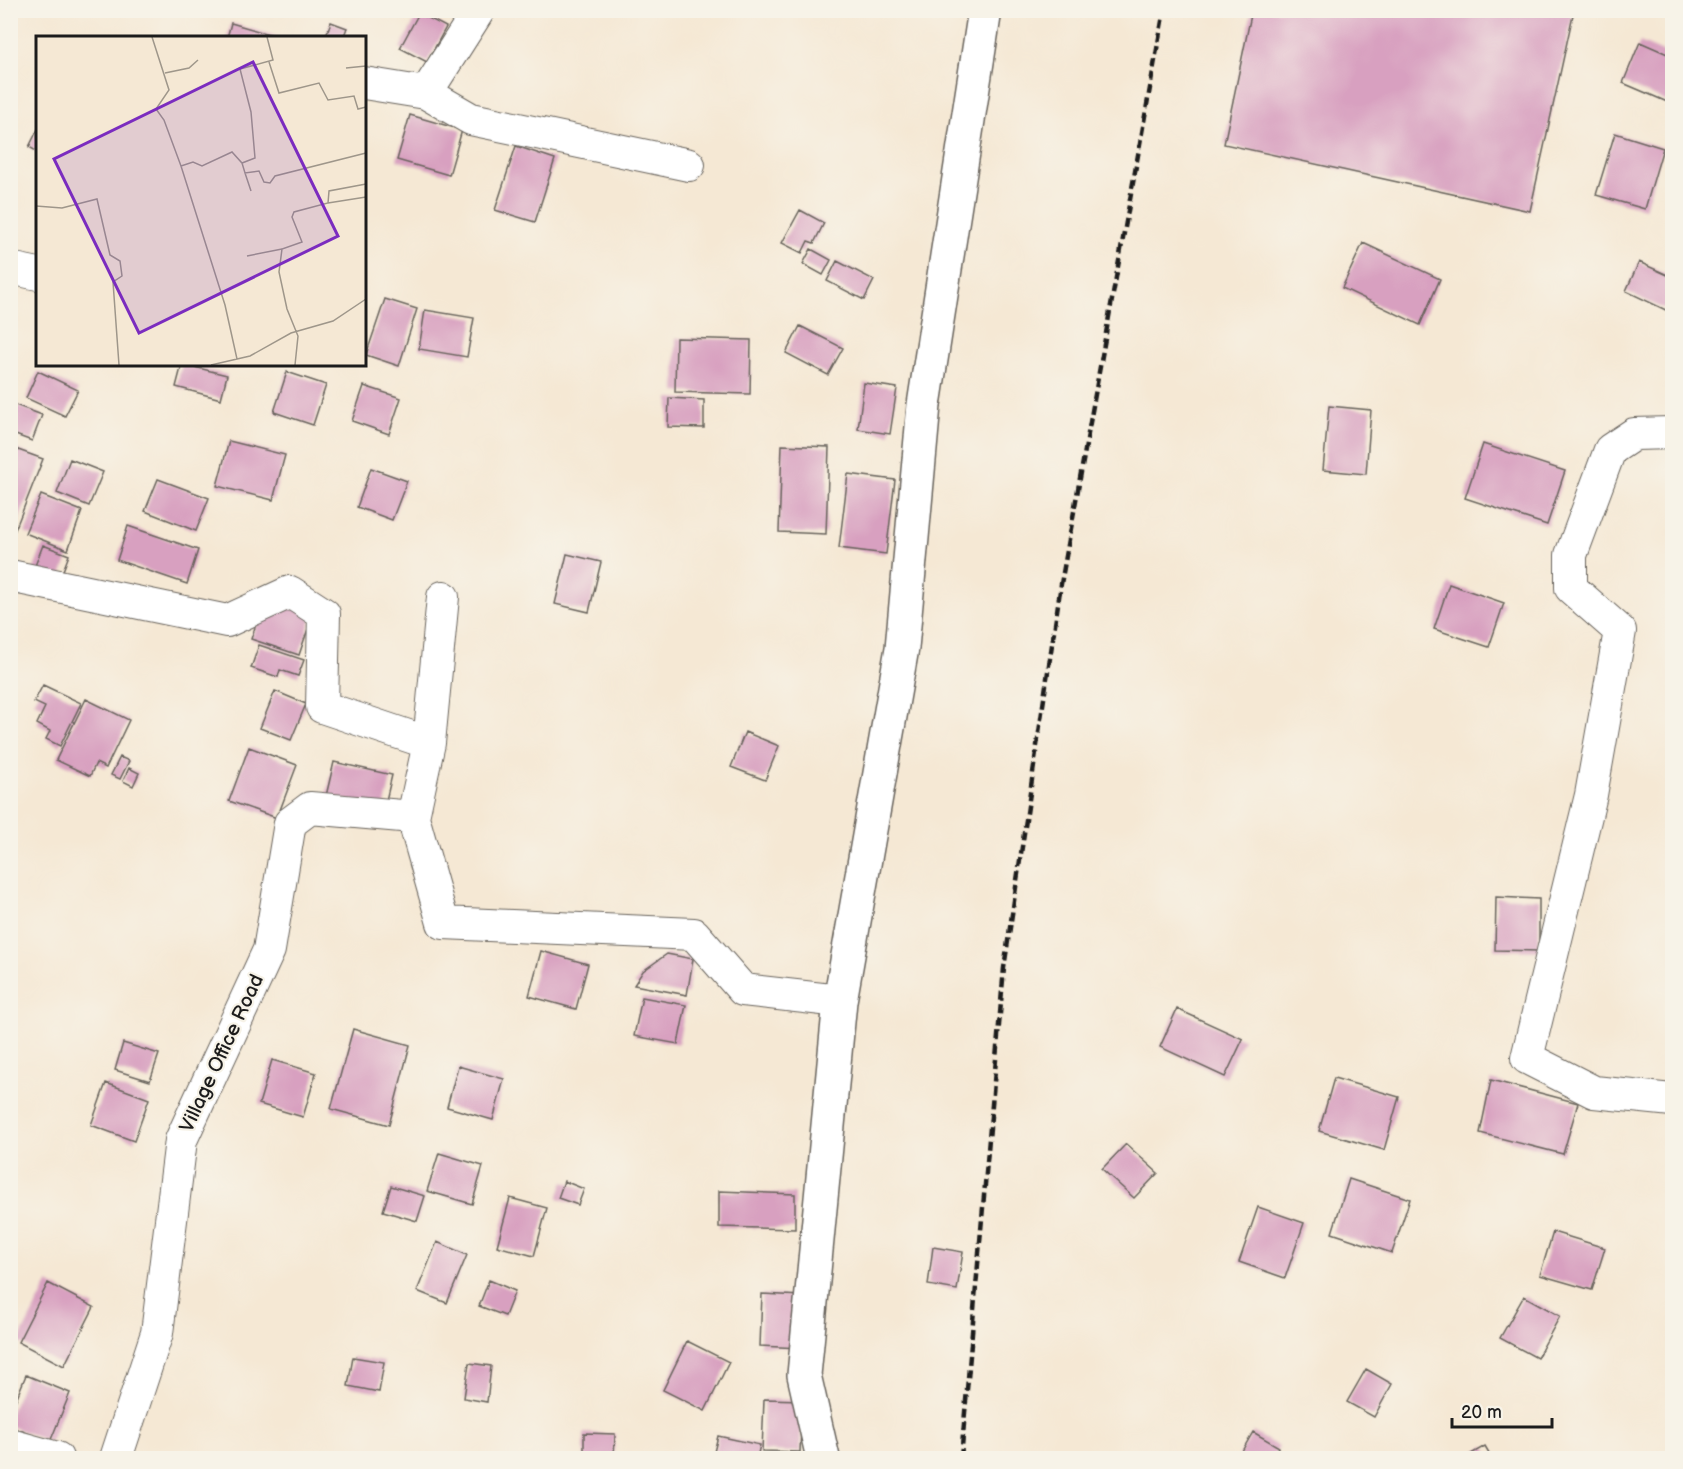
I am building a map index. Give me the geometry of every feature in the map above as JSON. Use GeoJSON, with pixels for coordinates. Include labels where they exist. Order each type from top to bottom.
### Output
{"type":"FeatureCollection","features":[{"type":"Feature","properties":{"kind":"street"},"geometry":{"type":"LineString","coordinates":[[426,93],[479,10]]}},
{"type":"Feature","properties":{"kind":"street"},"geometry":{"type":"LineString","coordinates":[[823,1458],[804,1375],[840,1001],[902,648],[924,405],[985,10]]}},
{"type":"Feature","properties":{"kind":"street"},"geometry":{"type":"LineString","coordinates":[[366,83],[426,93],[471,118],[690,165]]}},
{"type":"Feature","properties":{"kind":"street"},"geometry":{"type":"LineString","coordinates":[[10,268],[36,274]]}},
{"type":"Feature","properties":{"kind":"street"},"geometry":{"type":"LineString","coordinates":[[1672,433],[1634,434],[1610,450],[1571,555],[1571,588],[1620,631],[1591,795],[1527,1058],[1594,1092],[1672,1100]]}},
{"type":"Feature","properties":{"kind":"street"},"geometry":{"type":"LineString","coordinates":[[10,576],[227,621],[290,592],[324,614],[322,707],[429,742]]}},
{"type":"Feature","properties":{"kind":"street"},"geometry":{"type":"LineString","coordinates":[[443,597],[429,742],[413,817],[443,923],[694,934],[743,990],[840,1001]]}},
{"type":"Feature","properties":{"kind":"street","name":"Village Office Road"},"geometry":{"type":"LineString","coordinates":[[116,1458],[157,1333],[181,1140],[269,950],[290,823],[310,808],[413,817]]}},
{"type":"Feature","properties":{"kind":"street"},"geometry":{"type":"LineString","coordinates":[[10,1445],[57,1458]]}},
{"type":"Feature","properties":{"kind":"building"},"geometry":{"type":"Polygon","coordinates":[[[1252,10],[1574,10],[1530,211],[1224,144],[1252,10]]]}},
{"type":"Feature","properties":{"kind":"building"},"geometry":{"type":"Polygon","coordinates":[[[419,13],[446,27],[427,62],[400,48],[419,13]]]}},
{"type":"Feature","properties":{"kind":"building"},"geometry":{"type":"Polygon","coordinates":[[[331,22],[347,28],[344,36],[326,36],[331,22]]]}},
{"type":"Feature","properties":{"kind":"building"},"geometry":{"type":"Polygon","coordinates":[[[231,23],[276,36],[228,36],[231,23]]]}},
{"type":"Feature","properties":{"kind":"building"},"geometry":{"type":"Polygon","coordinates":[[[1640,42],[1672,56],[1672,104],[1623,83],[1640,42]]]}},
{"type":"Feature","properties":{"kind":"building"},"geometry":{"type":"Polygon","coordinates":[[[410,115],[462,130],[449,175],[397,160],[410,115]]]}},
{"type":"Feature","properties":{"kind":"building"},"geometry":{"type":"Polygon","coordinates":[[[36,133],[36,151],[29,147],[36,133]]]}},
{"type":"Feature","properties":{"kind":"building"},"geometry":{"type":"Polygon","coordinates":[[[1615,133],[1663,148],[1645,209],[1596,195],[1615,133]]]}},
{"type":"Feature","properties":{"kind":"building"},"geometry":{"type":"Polygon","coordinates":[[[516,146],[555,159],[535,222],[495,210],[516,146]]]}},
{"type":"Feature","properties":{"kind":"building"},"geometry":{"type":"Polygon","coordinates":[[[800,210],[824,223],[814,243],[808,241],[802,253],[782,243],[800,210]]]}},
{"type":"Feature","properties":{"kind":"building"},"geometry":{"type":"Polygon","coordinates":[[[1363,243],[1440,279],[1420,325],[1342,288],[1363,243]]]}},
{"type":"Feature","properties":{"kind":"building"},"geometry":{"type":"Polygon","coordinates":[[[811,249],[831,260],[823,275],[803,264],[811,249]]]}},
{"type":"Feature","properties":{"kind":"building"},"geometry":{"type":"Polygon","coordinates":[[[837,261],[874,280],[864,300],[827,281],[837,261]]]}},
{"type":"Feature","properties":{"kind":"building"},"geometry":{"type":"Polygon","coordinates":[[[1639,262],[1672,277],[1672,313],[1626,291],[1639,262]]]}},
{"type":"Feature","properties":{"kind":"building"},"geometry":{"type":"Polygon","coordinates":[[[385,299],[417,309],[399,366],[366,355],[385,299]]]}},
{"type":"Feature","properties":{"kind":"building"},"geometry":{"type":"Polygon","coordinates":[[[425,310],[474,318],[467,357],[419,349],[425,310]]]}},
{"type":"Feature","properties":{"kind":"building"},"geometry":{"type":"Polygon","coordinates":[[[800,326],[843,348],[828,375],[786,353],[800,326]]]}},
{"type":"Feature","properties":{"kind":"building"},"geometry":{"type":"Polygon","coordinates":[[[676,338],[751,340],[750,394],[675,392],[676,338]]]}},
{"type":"Feature","properties":{"kind":"building"},"geometry":{"type":"Polygon","coordinates":[[[181,366],[227,375],[221,399],[176,387],[181,366]]]}},
{"type":"Feature","properties":{"kind":"building"},"geometry":{"type":"Polygon","coordinates":[[[38,371],[78,390],[65,416],[26,398],[38,371]]]}},
{"type":"Feature","properties":{"kind":"building"},"geometry":{"type":"Polygon","coordinates":[[[287,372],[326,385],[313,425],[274,412],[287,372]]]}},
{"type":"Feature","properties":{"kind":"building"},"geometry":{"type":"Polygon","coordinates":[[[864,383],[897,388],[890,434],[858,429],[864,383]]]}},
{"type":"Feature","properties":{"kind":"building"},"geometry":{"type":"Polygon","coordinates":[[[364,386],[401,398],[389,434],[352,421],[364,386]]]}},
{"type":"Feature","properties":{"kind":"building"},"geometry":{"type":"Polygon","coordinates":[[[669,398],[704,400],[704,428],[668,427],[669,398]]]}},
{"type":"Feature","properties":{"kind":"building"},"geometry":{"type":"Polygon","coordinates":[[[10,403],[42,415],[32,441],[10,433],[10,403]]]}},
{"type":"Feature","properties":{"kind":"building"},"geometry":{"type":"Polygon","coordinates":[[[1329,406],[1371,410],[1366,474],[1323,470],[1329,406]]]}},
{"type":"Feature","properties":{"kind":"building"},"geometry":{"type":"Polygon","coordinates":[[[229,441],[285,455],[273,500],[217,486],[229,441]]]}},
{"type":"Feature","properties":{"kind":"building"},"geometry":{"type":"Polygon","coordinates":[[[1483,444],[1565,471],[1547,525],[1465,498],[1483,444]]]}},
{"type":"Feature","properties":{"kind":"building"},"geometry":{"type":"Polygon","coordinates":[[[782,445],[829,447],[826,534],[779,532],[782,445]]]}},
{"type":"Feature","properties":{"kind":"building"},"geometry":{"type":"Polygon","coordinates":[[[10,447],[43,459],[15,530],[10,529],[10,447]]]}},
{"type":"Feature","properties":{"kind":"building"},"geometry":{"type":"Polygon","coordinates":[[[70,459],[103,472],[89,506],[57,493],[70,459]]]}},
{"type":"Feature","properties":{"kind":"building"},"geometry":{"type":"Polygon","coordinates":[[[371,468],[407,481],[392,520],[357,507],[371,468]]]}},
{"type":"Feature","properties":{"kind":"building"},"geometry":{"type":"Polygon","coordinates":[[[848,474],[895,480],[886,554],[839,548],[848,474]]]}},
{"type":"Feature","properties":{"kind":"building"},"geometry":{"type":"Polygon","coordinates":[[[158,479],[209,498],[196,531],[145,511],[158,479]]]}},
{"type":"Feature","properties":{"kind":"building"},"geometry":{"type":"Polygon","coordinates":[[[41,495],[82,511],[68,550],[25,533],[41,495]]]}},
{"type":"Feature","properties":{"kind":"building"},"geometry":{"type":"Polygon","coordinates":[[[128,526],[198,550],[187,584],[117,560],[128,526]]]}},
{"type":"Feature","properties":{"kind":"building"},"geometry":{"type":"Polygon","coordinates":[[[43,545],[69,555],[59,581],[33,571],[43,545]]]}},
{"type":"Feature","properties":{"kind":"building"},"geometry":{"type":"Polygon","coordinates":[[[567,554],[601,562],[589,612],[555,604],[567,554]]]}},
{"type":"Feature","properties":{"kind":"building"},"geometry":{"type":"Polygon","coordinates":[[[1449,584],[1504,603],[1489,647],[1434,629],[1449,584]]]}},
{"type":"Feature","properties":{"kind":"building"},"geometry":{"type":"Polygon","coordinates":[[[273,601],[313,614],[299,655],[251,639],[260,613],[273,601]]]}},
{"type":"Feature","properties":{"kind":"building"},"geometry":{"type":"Polygon","coordinates":[[[259,645],[304,660],[298,676],[280,670],[278,677],[251,668],[259,645]]]}},
{"type":"Feature","properties":{"kind":"building"},"geometry":{"type":"Polygon","coordinates":[[[43,685],[81,703],[60,746],[46,739],[50,731],[37,724],[45,707],[34,702],[43,685]]]}},
{"type":"Feature","properties":{"kind":"building"},"geometry":{"type":"Polygon","coordinates":[[[275,691],[306,704],[291,740],[260,728],[275,691]]]}},
{"type":"Feature","properties":{"kind":"building"},"geometry":{"type":"Polygon","coordinates":[[[86,699],[129,720],[106,768],[96,763],[90,776],[56,760],[86,699]]]}},
{"type":"Feature","properties":{"kind":"building"},"geometry":{"type":"Polygon","coordinates":[[[745,732],[779,746],[765,780],[731,767],[745,732]]]}},
{"type":"Feature","properties":{"kind":"building"},"geometry":{"type":"Polygon","coordinates":[[[249,747],[297,765],[277,818],[229,801],[249,747]]]}},
{"type":"Feature","properties":{"kind":"building"},"geometry":{"type":"Polygon","coordinates":[[[120,757],[129,761],[120,779],[111,775],[120,757]]]}},
{"type":"Feature","properties":{"kind":"building"},"geometry":{"type":"Polygon","coordinates":[[[334,762],[392,775],[384,809],[326,796],[334,762]]]}},
{"type":"Feature","properties":{"kind":"building"},"geometry":{"type":"Polygon","coordinates":[[[129,768],[139,773],[133,786],[123,781],[129,768]]]}},
{"type":"Feature","properties":{"kind":"building"},"geometry":{"type":"Polygon","coordinates":[[[1496,897],[1539,899],[1539,951],[1495,950],[1496,897]]]}},
{"type":"Feature","properties":{"kind":"building"},"geometry":{"type":"Polygon","coordinates":[[[541,951],[588,964],[576,1009],[529,996],[541,951]]]}},
{"type":"Feature","properties":{"kind":"building"},"geometry":{"type":"Polygon","coordinates":[[[667,954],[693,959],[687,995],[634,985],[643,971],[667,954]]]}},
{"type":"Feature","properties":{"kind":"building"},"geometry":{"type":"Polygon","coordinates":[[[642,997],[686,1005],[678,1044],[634,1036],[642,997]]]}},
{"type":"Feature","properties":{"kind":"building"},"geometry":{"type":"Polygon","coordinates":[[[1177,1009],[1243,1039],[1225,1077],[1160,1047],[1177,1009]]]}},
{"type":"Feature","properties":{"kind":"building"},"geometry":{"type":"Polygon","coordinates":[[[353,1029],[410,1045],[389,1125],[331,1109],[353,1029]]]}},
{"type":"Feature","properties":{"kind":"building"},"geometry":{"type":"Polygon","coordinates":[[[123,1043],[159,1054],[150,1081],[115,1070],[123,1043]]]}},
{"type":"Feature","properties":{"kind":"building"},"geometry":{"type":"Polygon","coordinates":[[[272,1060],[316,1073],[303,1117],[259,1104],[272,1060]]]}},
{"type":"Feature","properties":{"kind":"building"},"geometry":{"type":"Polygon","coordinates":[[[458,1066],[504,1079],[493,1120],[447,1107],[458,1066]]]}},
{"type":"Feature","properties":{"kind":"building"},"geometry":{"type":"Polygon","coordinates":[[[1334,1078],[1399,1097],[1384,1150],[1319,1131],[1334,1078]]]}},
{"type":"Feature","properties":{"kind":"building"},"geometry":{"type":"Polygon","coordinates":[[[1491,1080],[1578,1103],[1563,1154],[1480,1133],[1491,1080]]]}},
{"type":"Feature","properties":{"kind":"building"},"geometry":{"type":"Polygon","coordinates":[[[106,1083],[149,1099],[134,1141],[91,1125],[106,1083]]]}},
{"type":"Feature","properties":{"kind":"building"},"geometry":{"type":"Polygon","coordinates":[[[1126,1144],[1158,1173],[1134,1198],[1102,1169],[1126,1144]]]}},
{"type":"Feature","properties":{"kind":"building"},"geometry":{"type":"Polygon","coordinates":[[[439,1153],[483,1166],[472,1204],[427,1191],[439,1153]]]}},
{"type":"Feature","properties":{"kind":"building"},"geometry":{"type":"Polygon","coordinates":[[[1349,1179],[1410,1199],[1392,1253],[1332,1233],[1349,1179]]]}},
{"type":"Feature","properties":{"kind":"building"},"geometry":{"type":"Polygon","coordinates":[[[564,1181],[584,1189],[578,1205],[558,1198],[564,1181]]]}},
{"type":"Feature","properties":{"kind":"building"},"geometry":{"type":"Polygon","coordinates":[[[391,1186],[425,1196],[417,1221],[383,1211],[391,1186]]]}},
{"type":"Feature","properties":{"kind":"building"},"geometry":{"type":"Polygon","coordinates":[[[719,1191],[795,1194],[795,1229],[719,1227],[719,1191]]]}},
{"type":"Feature","properties":{"kind":"building"},"geometry":{"type":"Polygon","coordinates":[[[510,1198],[547,1208],[534,1256],[497,1246],[510,1198]]]}},
{"type":"Feature","properties":{"kind":"building"},"geometry":{"type":"Polygon","coordinates":[[[1258,1207],[1304,1223],[1285,1278],[1239,1262],[1258,1207]]]}},
{"type":"Feature","properties":{"kind":"building"},"geometry":{"type":"Polygon","coordinates":[[[1553,1232],[1605,1248],[1592,1290],[1540,1275],[1553,1232]]]}},
{"type":"Feature","properties":{"kind":"building"},"geometry":{"type":"Polygon","coordinates":[[[437,1242],[467,1255],[447,1303],[417,1291],[437,1242]]]}},
{"type":"Feature","properties":{"kind":"building"},"geometry":{"type":"Polygon","coordinates":[[[933,1247],[963,1252],[957,1290],[928,1285],[933,1247]]]}},
{"type":"Feature","properties":{"kind":"building"},"geometry":{"type":"Polygon","coordinates":[[[489,1280],[515,1291],[505,1316],[479,1306],[489,1280]]]}},
{"type":"Feature","properties":{"kind":"building"},"geometry":{"type":"Polygon","coordinates":[[[48,1283],[94,1307],[64,1366],[18,1342],[48,1283]]]}},
{"type":"Feature","properties":{"kind":"building"},"geometry":{"type":"Polygon","coordinates":[[[762,1294],[802,1296],[800,1348],[760,1346],[762,1294]]]}},
{"type":"Feature","properties":{"kind":"building"},"geometry":{"type":"Polygon","coordinates":[[[1524,1296],[1560,1316],[1537,1358],[1500,1338],[1524,1296]]]}},
{"type":"Feature","properties":{"kind":"building"},"geometry":{"type":"Polygon","coordinates":[[[687,1341],[729,1362],[705,1411],[663,1390],[687,1341]]]}},
{"type":"Feature","properties":{"kind":"building"},"geometry":{"type":"Polygon","coordinates":[[[353,1357],[384,1362],[379,1392],[348,1386],[353,1357]]]}},
{"type":"Feature","properties":{"kind":"building"},"geometry":{"type":"Polygon","coordinates":[[[469,1363],[491,1366],[487,1402],[464,1398],[469,1363]]]}},
{"type":"Feature","properties":{"kind":"building"},"geometry":{"type":"Polygon","coordinates":[[[1366,1369],[1392,1384],[1374,1417],[1347,1402],[1366,1369]]]}},
{"type":"Feature","properties":{"kind":"building"},"geometry":{"type":"Polygon","coordinates":[[[26,1375],[70,1393],[50,1442],[10,1426],[10,1414],[26,1375]]]}},
{"type":"Feature","properties":{"kind":"building"},"geometry":{"type":"Polygon","coordinates":[[[764,1399],[802,1400],[800,1452],[762,1451],[764,1399]]]}},
{"type":"Feature","properties":{"kind":"building"},"geometry":{"type":"Polygon","coordinates":[[[1253,1432],[1279,1447],[1273,1458],[1238,1458],[1253,1432]]]}},
{"type":"Feature","properties":{"kind":"building"},"geometry":{"type":"Polygon","coordinates":[[[584,1433],[615,1434],[614,1458],[584,1458],[584,1433]]]}},
{"type":"Feature","properties":{"kind":"building"},"geometry":{"type":"Polygon","coordinates":[[[718,1436],[760,1445],[757,1458],[713,1456],[718,1436]]]}},
{"type":"Feature","properties":{"kind":"building"},"geometry":{"type":"Polygon","coordinates":[[[1485,1446],[1492,1458],[1464,1458],[1485,1446]]]}},
{"type":"Feature","properties":{"kind":"railway"},"geometry":{"type":"LineString","coordinates":[[961,1458],[1004,968],[1061,584],[1164,10]]}}]}
